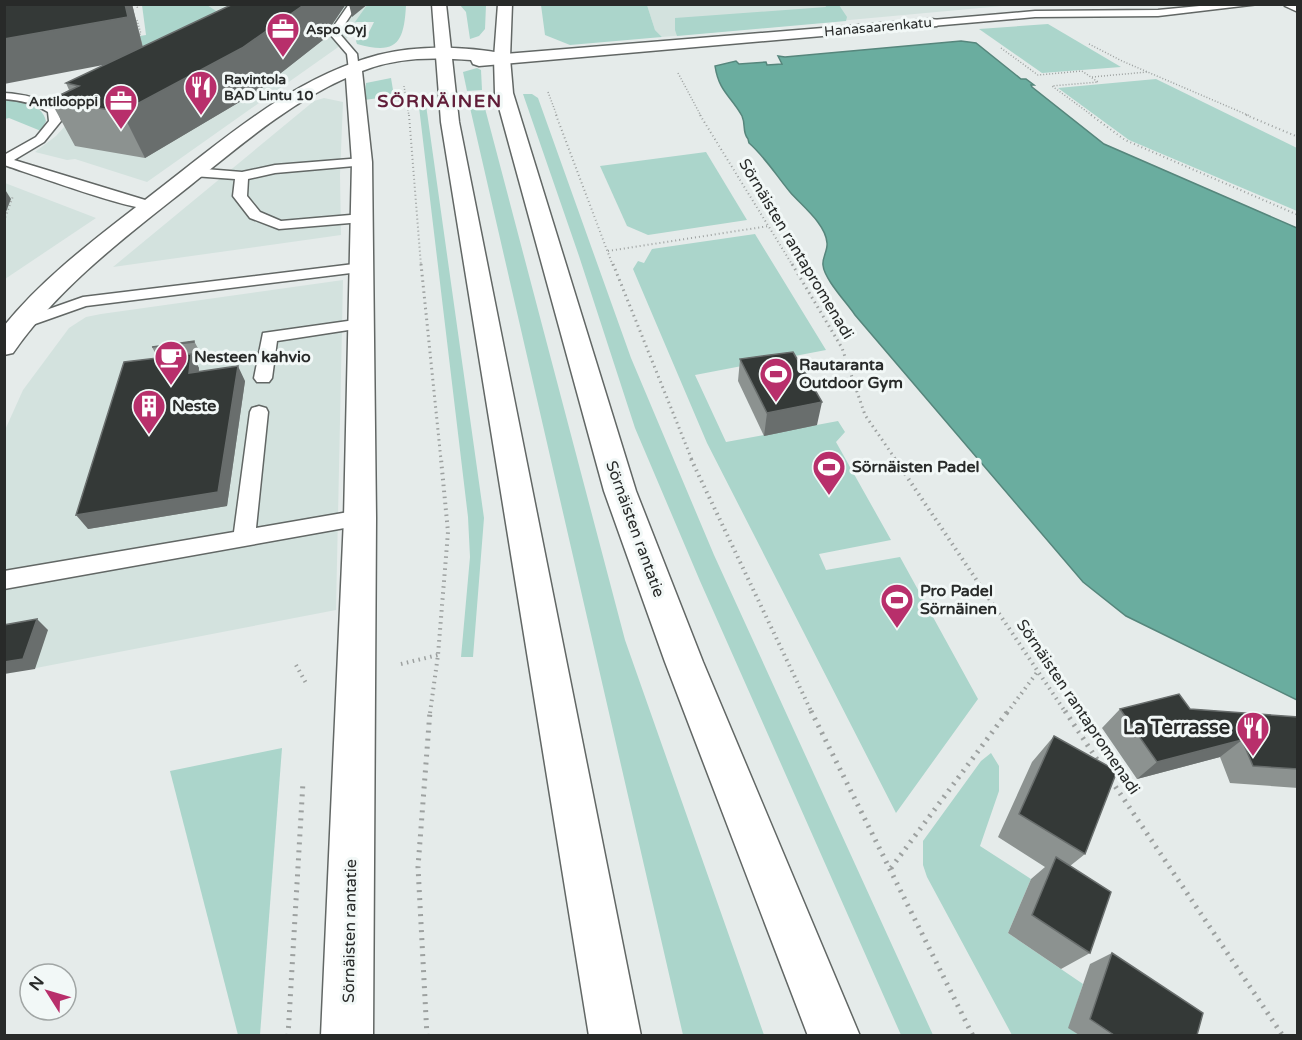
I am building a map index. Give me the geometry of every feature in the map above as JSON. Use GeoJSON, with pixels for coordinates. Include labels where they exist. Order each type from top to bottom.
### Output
{"type":"FeatureCollection","features":[{"type":"Feature","properties":{"kind":"street"},"geometry":{"type":"LineString","coordinates":[[439,4],[450,122],[615,1035]]}},
{"type":"Feature","properties":{"kind":"street","name":"Sörnäisten rantatie"},"geometry":{"type":"LineString","coordinates":[[504,4],[502,58],[505,97],[620,491],[684,662],[834,1035]]}},
{"type":"Feature","properties":{"kind":"street"},"geometry":{"type":"LineString","coordinates":[[909,8],[932,23]]}},
{"type":"Feature","properties":{"kind":"street"},"geometry":{"type":"LineString","coordinates":[[865,16],[878,27]]}},
{"type":"Feature","properties":{"kind":"street","name":"Hanasaarenkatu"},"geometry":{"type":"LineString","coordinates":[[354,70],[386,71],[443,60],[502,58],[932,23]]}},
{"type":"Feature","properties":{"kind":"street"},"geometry":{"type":"LineString","coordinates":[[4,347],[13,326],[67,276],[150,206],[289,100],[310,88],[354,70]]}},
{"type":"Feature","properties":{"kind":"street","name":"Sörnäisten rantatie"},"geometry":{"type":"LineString","coordinates":[[347,1035],[360,518],[362,324],[362,162],[354,70]]}},
{"type":"Feature","properties":{"kind":"lane"},"geometry":{"type":"LineString","coordinates":[[354,4],[330,31],[352,54],[354,70]]}},
{"type":"Feature","properties":{"kind":"lane","name":"Hanasaarenkatu"},"geometry":{"type":"LineString","coordinates":[[932,23],[1035,14],[1158,13],[1255,4]]}},
{"type":"Feature","properties":{"kind":"lane"},"geometry":{"type":"LineString","coordinates":[[1288,4],[1298,9]]}},
{"type":"Feature","properties":{"kind":"lane"},"geometry":{"type":"LineString","coordinates":[[328,44],[345,46]]}},
{"type":"Feature","properties":{"kind":"lane"},"geometry":{"type":"LineString","coordinates":[[4,96],[27,98],[43,103],[53,111],[55,121],[50,131],[37,143],[4,161]]}},
{"type":"Feature","properties":{"kind":"lane"},"geometry":{"type":"LineString","coordinates":[[4,161],[150,206]]}},
{"type":"Feature","properties":{"kind":"lane"},"geometry":{"type":"LineString","coordinates":[[193,172],[242,176],[275,169],[362,162]]}},
{"type":"Feature","properties":{"kind":"lane"},"geometry":{"type":"LineString","coordinates":[[242,176],[240,196],[255,215],[279,225],[362,218]]}},
{"type":"Feature","properties":{"kind":"lane"},"geometry":{"type":"LineString","coordinates":[[13,326],[82,302],[362,268]]}},
{"type":"Feature","properties":{"kind":"lane"},"geometry":{"type":"LineString","coordinates":[[263,378],[269,337],[362,324]]}},
{"type":"Feature","properties":{"kind":"lane"},"geometry":{"type":"LineString","coordinates":[[244,538],[259,412]]}},
{"type":"Feature","properties":{"kind":"lane"},"geometry":{"type":"LineString","coordinates":[[4,580],[360,518]]}},
{"type":"Feature","properties":{"kind":"path"},"geometry":{"type":"LineString","coordinates":[[136,4],[138,9]]}},
{"type":"Feature","properties":{"kind":"path"},"geometry":{"type":"LineString","coordinates":[[1035,14],[1106,53],[1298,136]]}},
{"type":"Feature","properties":{"kind":"path"},"geometry":{"type":"LineString","coordinates":[[131,36],[141,34],[137,20]]}},
{"type":"Feature","properties":{"kind":"path"},"geometry":{"type":"LineString","coordinates":[[994,42],[1038,75],[1082,71],[1098,82],[1052,86],[1125,140],[1298,215]]}},
{"type":"Feature","properties":{"kind":"path","name":"Sörnäisten rantapromenadi"},"geometry":{"type":"LineString","coordinates":[[662,45],[714,140],[842,348],[865,415],[1283,1035]]}},
{"type":"Feature","properties":{"kind":"path"},"geometry":{"type":"LineString","coordinates":[[1091,77],[1148,72]]}},
{"type":"Feature","properties":{"kind":"path"},"geometry":{"type":"LineString","coordinates":[[548,92],[608,251],[708,496],[783,654],[973,1035]]}},
{"type":"Feature","properties":{"kind":"path"},"geometry":{"type":"LineString","coordinates":[[406,100],[448,532],[438,655],[428,730],[418,867],[427,1035]]}},
{"type":"Feature","properties":{"kind":"path"},"geometry":{"type":"LineString","coordinates":[[4,221],[15,189]]}},
{"type":"Feature","properties":{"kind":"path"},"geometry":{"type":"LineString","coordinates":[[608,251],[769,226]]}},
{"type":"Feature","properties":{"kind":"path"},"geometry":{"type":"LineString","coordinates":[[296,665],[307,685]]}},
{"type":"Feature","properties":{"kind":"path"},"geometry":{"type":"LineString","coordinates":[[891,868],[1038,671]]}},
{"type":"Feature","properties":{"kind":"path"},"geometry":{"type":"LineString","coordinates":[[288,1035],[304,774]]}},
{"type":"Feature","properties":{"kind":"shaded area"},"geometry":{"type":"Polygon","coordinates":[[[825,4],[839,5],[847,17],[846,21],[677,36],[675,30],[675,18],[826,7],[825,4]]]}},
{"type":"Feature","properties":{"kind":"shaded area"},"geometry":{"type":"Polygon","coordinates":[[[1000,4],[1002,6],[662,37],[655,30],[647,5],[1000,4]]]}},
{"type":"Feature","properties":{"kind":"shaded area"},"geometry":{"type":"Polygon","coordinates":[[[142,5],[207,5],[238,25],[155,67],[65,48],[146,35],[142,5]]]}},
{"type":"Feature","properties":{"kind":"shaded area"},"geometry":{"type":"Polygon","coordinates":[[[207,5],[367,5],[344,43],[147,182],[75,159],[67,160],[35,152],[65,126],[237,25],[207,5]]]}},
{"type":"Feature","properties":{"kind":"shaded area"},"geometry":{"type":"Polygon","coordinates":[[[367,5],[406,5],[400,37],[390,47],[381,48],[357,44],[356,41],[361,32],[369,32],[374,22],[355,22],[367,5]]]}},
{"type":"Feature","properties":{"kind":"shaded area"},"geometry":{"type":"Polygon","coordinates":[[[460,5],[486,5],[485,29],[479,36],[470,39],[466,12],[460,5]]]}},
{"type":"Feature","properties":{"kind":"shaded area"},"geometry":{"type":"Polygon","coordinates":[[[541,5],[647,5],[655,30],[662,37],[570,45],[545,35],[541,5]]]}},
{"type":"Feature","properties":{"kind":"shaded area"},"geometry":{"type":"Polygon","coordinates":[[[1048,24],[1121,67],[1042,73],[979,29],[1048,24]]]}},
{"type":"Feature","properties":{"kind":"shaded area"},"geometry":{"type":"Polygon","coordinates":[[[961,41],[976,43],[1021,79],[1026,79],[1034,85],[1031,85],[1032,87],[1104,144],[1297,228],[1297,700],[1126,616],[1083,582],[836,291],[824,271],[826,236],[812,215],[749,143],[742,116],[722,88],[715,66],[736,61],[739,64],[766,62],[767,65],[782,64],[778,56],[961,41]]]}},
{"type":"Feature","properties":{"kind":"shaded area"},"geometry":{"type":"Polygon","coordinates":[[[477,68],[481,70],[482,90],[467,91],[463,72],[477,68]]]}},
{"type":"Feature","properties":{"kind":"shaded area"},"geometry":{"type":"Polygon","coordinates":[[[391,78],[394,96],[364,100],[366,83],[391,78]]]}},
{"type":"Feature","properties":{"kind":"shaded area"},"geometry":{"type":"Polygon","coordinates":[[[1156,79],[1297,148],[1297,211],[1129,140],[1058,88],[1156,79]]]}},
{"type":"Feature","properties":{"kind":"shaded area"},"geometry":{"type":"Polygon","coordinates":[[[523,94],[532,94],[538,98],[631,358],[714,555],[933,1035],[901,1035],[700,581],[635,428],[523,94]]]}},
{"type":"Feature","properties":{"kind":"shaded area"},"geometry":{"type":"Polygon","coordinates":[[[482,97],[625,640],[764,1035],[683,1035],[468,99],[482,97]]]}},
{"type":"Feature","properties":{"kind":"shaded area"},"geometry":{"type":"Polygon","coordinates":[[[324,98],[343,102],[340,175],[341,235],[113,267],[314,101],[324,98]]]}},
{"type":"Feature","properties":{"kind":"shaded area"},"geometry":{"type":"Polygon","coordinates":[[[4,100],[23,102],[40,110],[46,121],[41,131],[9,118],[5,119],[4,100]]]}},
{"type":"Feature","properties":{"kind":"shaded area"},"geometry":{"type":"Polygon","coordinates":[[[426,105],[484,518],[473,657],[461,657],[470,557],[468,517],[419,107],[426,105]]]}},
{"type":"Feature","properties":{"kind":"shaded area"},"geometry":{"type":"Polygon","coordinates":[[[706,152],[747,220],[648,235],[627,226],[600,166],[706,152]]]}},
{"type":"Feature","properties":{"kind":"shaded area"},"geometry":{"type":"Polygon","coordinates":[[[5,183],[96,218],[5,279],[5,183]]]}},
{"type":"Feature","properties":{"kind":"shaded area"},"geometry":{"type":"Polygon","coordinates":[[[755,234],[826,350],[695,375],[726,442],[838,421],[845,432],[836,442],[891,540],[819,554],[826,570],[900,557],[978,699],[896,813],[707,443],[633,269],[638,261],[644,263],[652,249],[755,234]]]}},
{"type":"Feature","properties":{"kind":"shaded area"},"geometry":{"type":"Polygon","coordinates":[[[343,280],[336,610],[5,674],[5,430],[23,390],[69,328],[86,317],[101,314],[343,280]]]}},
{"type":"Feature","properties":{"kind":"shaded area"},"geometry":{"type":"Polygon","coordinates":[[[282,748],[260,1035],[238,1035],[170,771],[282,748]]]}},
{"type":"Feature","properties":{"kind":"shaded area"},"geometry":{"type":"Polygon","coordinates":[[[991,753],[999,766],[999,791],[980,846],[1031,879],[1008,933],[1083,984],[1069,1028],[1079,1035],[1012,1035],[927,877],[923,865],[923,841],[981,761],[991,753]]]}},
{"type":"Feature","properties":{"kind":"building"},"geometry":{"type":"Polygon","coordinates":[[[4,4],[125,4],[128,17],[4,39],[4,4]]]}},
{"type":"Feature","properties":{"kind":"building"},"geometry":{"type":"Polygon","coordinates":[[[233,4],[305,4],[242,48],[122,112],[50,100],[79,86],[66,83],[233,4]]]}},
{"type":"Feature","properties":{"kind":"building"},"geometry":{"type":"Polygon","coordinates":[[[793,352],[822,402],[767,413],[740,359],[793,352]]]}},
{"type":"Feature","properties":{"kind":"building","name":"Neste"},"geometry":{"type":"Polygon","coordinates":[[[191,354],[189,373],[238,366],[218,492],[76,515],[124,362],[191,354]]]}},
{"type":"Feature","properties":{"kind":"building"},"geometry":{"type":"Polygon","coordinates":[[[37,619],[23,659],[4,662],[4,625],[37,619]]]}},
{"type":"Feature","properties":{"kind":"building"},"geometry":{"type":"Polygon","coordinates":[[[1179,694],[1190,709],[1298,717],[1298,769],[1253,766],[1242,740],[1157,762],[1120,709],[1179,694]]]}},
{"type":"Feature","properties":{"kind":"building"},"geometry":{"type":"Polygon","coordinates":[[[1054,736],[1117,771],[1085,854],[1019,814],[1054,736]]]}},
{"type":"Feature","properties":{"kind":"building"},"geometry":{"type":"Polygon","coordinates":[[[1056,857],[1111,892],[1090,953],[1032,915],[1056,857]]]}},
{"type":"Feature","properties":{"kind":"building"},"geometry":{"type":"Polygon","coordinates":[[[1112,953],[1203,1013],[1197,1035],[1114,1035],[1090,1019],[1112,953]]]}},
{"type":"Feature","properties":{"kind":"place","name":"Aspo Oyj"},"geometry":{"type":"Point","coordinates":[283,58]}},
{"type":"Feature","properties":{"kind":"place","name":"Ravintola BAD Lintu 10"},"geometry":{"type":"Point","coordinates":[201,116]}},
{"type":"Feature","properties":{"kind":"place","name":"Antilooppi"},"geometry":{"type":"Point","coordinates":[121,130]}},
{"type":"Feature","properties":{"kind":"place","name":"Nesteen kahvio"},"geometry":{"type":"Point","coordinates":[171,386]}},
{"type":"Feature","properties":{"kind":"place","name":"Rautaranta Outdoor Gym"},"geometry":{"type":"Point","coordinates":[776,403]}},
{"type":"Feature","properties":{"kind":"place","name":"Neste"},"geometry":{"type":"Point","coordinates":[149,435]}},
{"type":"Feature","properties":{"kind":"place","name":"Sörnäisten Padel"},"geometry":{"type":"Point","coordinates":[829,496]}},
{"type":"Feature","properties":{"kind":"place","name":"Pro Padel Sörnäinen"},"geometry":{"type":"Point","coordinates":[897,629]}},
{"type":"Feature","properties":{"kind":"place","name":"La Terrasse"},"geometry":{"type":"Point","coordinates":[1253,757]}},
{"type":"Feature","properties":{"kind":"district","name":"SÖRNÄINEN"},"geometry":{"type":"Point","coordinates":[440,101]}}]}
